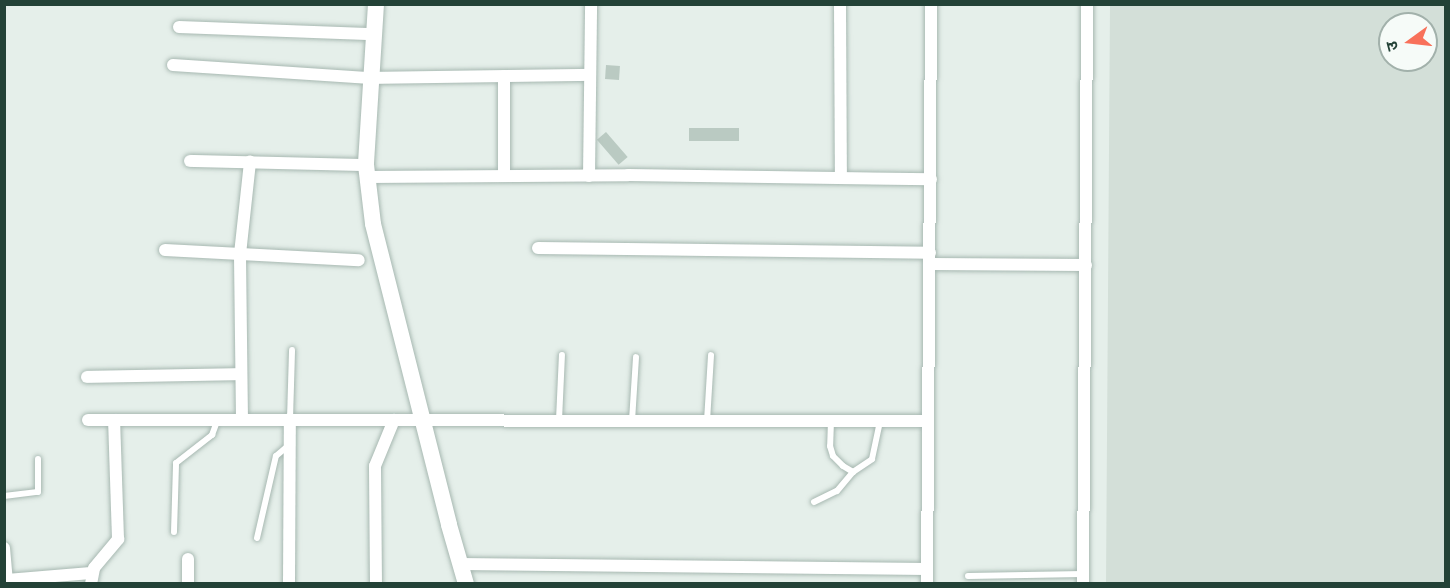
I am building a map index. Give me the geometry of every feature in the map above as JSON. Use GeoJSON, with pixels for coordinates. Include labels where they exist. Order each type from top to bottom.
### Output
{"type":"FeatureCollection","features":[{"type":"Feature","properties":{"kind":"main road"},"geometry":{"type":"LineString","coordinates":[[376,4],[366,171],[373,224],[466,584]]}},
{"type":"Feature","properties":{"kind":"street"},"geometry":{"type":"LineString","coordinates":[[589,176],[591,4]]}},
{"type":"Feature","properties":{"kind":"street"},"geometry":{"type":"LineString","coordinates":[[840,4],[841,178]]}},
{"type":"Feature","properties":{"kind":"street"},"geometry":{"type":"LineString","coordinates":[[927,584],[931,4]]}},
{"type":"Feature","properties":{"kind":"street"},"geometry":{"type":"LineString","coordinates":[[1083,579],[1087,4]]}},
{"type":"Feature","properties":{"kind":"street"},"geometry":{"type":"LineString","coordinates":[[179,27],[374,34]]}},
{"type":"Feature","properties":{"kind":"street"},"geometry":{"type":"LineString","coordinates":[[173,64],[371,78],[590,75]]}},
{"type":"Feature","properties":{"kind":"street"},"geometry":{"type":"LineString","coordinates":[[504,76],[504,176]]}},
{"type":"Feature","properties":{"kind":"street"},"geometry":{"type":"LineString","coordinates":[[190,161],[250,162],[366,171],[504,176],[931,179]]}},
{"type":"Feature","properties":{"kind":"street"},"geometry":{"type":"LineString","coordinates":[[242,420],[240,254],[250,162]]}},
{"type":"Feature","properties":{"kind":"street"},"geometry":{"type":"LineString","coordinates":[[538,248],[930,258],[1086,265]]}},
{"type":"Feature","properties":{"kind":"street"},"geometry":{"type":"LineString","coordinates":[[165,250],[359,260]]}},
{"type":"Feature","properties":{"kind":"street"},"geometry":{"type":"LineString","coordinates":[[87,377],[241,374]]}},
{"type":"Feature","properties":{"kind":"street"},"geometry":{"type":"LineString","coordinates":[[290,419],[290,584]]}},
{"type":"Feature","properties":{"kind":"street"},"geometry":{"type":"LineString","coordinates":[[88,420],[927,421]]}},
{"type":"Feature","properties":{"kind":"street"},"geometry":{"type":"LineString","coordinates":[[4,548],[7,582],[91,578],[118,539],[114,420]]}},
{"type":"Feature","properties":{"kind":"street"},"geometry":{"type":"LineString","coordinates":[[376,584],[375,466],[394,420]]}},
{"type":"Feature","properties":{"kind":"street"},"geometry":{"type":"LineString","coordinates":[[188,559],[188,584]]}},
{"type":"Feature","properties":{"kind":"street"},"geometry":{"type":"LineString","coordinates":[[460,564],[554,567],[927,569]]}},
{"type":"Feature","properties":{"kind":"lane"},"geometry":{"type":"LineString","coordinates":[[290,419],[292,350]]}},
{"type":"Feature","properties":{"kind":"lane"},"geometry":{"type":"LineString","coordinates":[[559,421],[562,355]]}},
{"type":"Feature","properties":{"kind":"lane"},"geometry":{"type":"LineString","coordinates":[[707,422],[711,356]]}},
{"type":"Feature","properties":{"kind":"lane"},"geometry":{"type":"LineString","coordinates":[[632,421],[636,357]]}},
{"type":"Feature","properties":{"kind":"lane"},"geometry":{"type":"LineString","coordinates":[[174,532],[176,463],[212,435],[217,420]]}},
{"type":"Feature","properties":{"kind":"lane"},"geometry":{"type":"LineString","coordinates":[[831,421],[832,456],[835,461],[853,472]]}},
{"type":"Feature","properties":{"kind":"lane"},"geometry":{"type":"LineString","coordinates":[[814,502],[837,491],[853,472],[872,459],[880,421]]}},
{"type":"Feature","properties":{"kind":"lane"},"geometry":{"type":"LineString","coordinates":[[257,538],[276,456],[289,445]]}},
{"type":"Feature","properties":{"kind":"lane"},"geometry":{"type":"LineString","coordinates":[[4,496],[38,492],[38,459]]}},
{"type":"Feature","properties":{"kind":"lane"},"geometry":{"type":"LineString","coordinates":[[968,576],[1083,579]]}},
{"type":"Feature","properties":{"kind":"shaded area"},"geometry":{"type":"Polygon","coordinates":[[[1110,5],[1445,5],[1445,583],[1106,583],[1110,5]]]}},
{"type":"Feature","properties":{"kind":"building"},"geometry":{"type":"Polygon","coordinates":[[[606,65],[620,66],[619,80],[605,79],[606,65]]]}},
{"type":"Feature","properties":{"kind":"building"},"geometry":{"type":"Polygon","coordinates":[[[689,128],[739,128],[739,141],[689,141],[689,128]]]}},
{"type":"Feature","properties":{"kind":"building"},"geometry":{"type":"Polygon","coordinates":[[[606,132],[628,157],[619,165],[597,140],[606,132]]]}}]}
